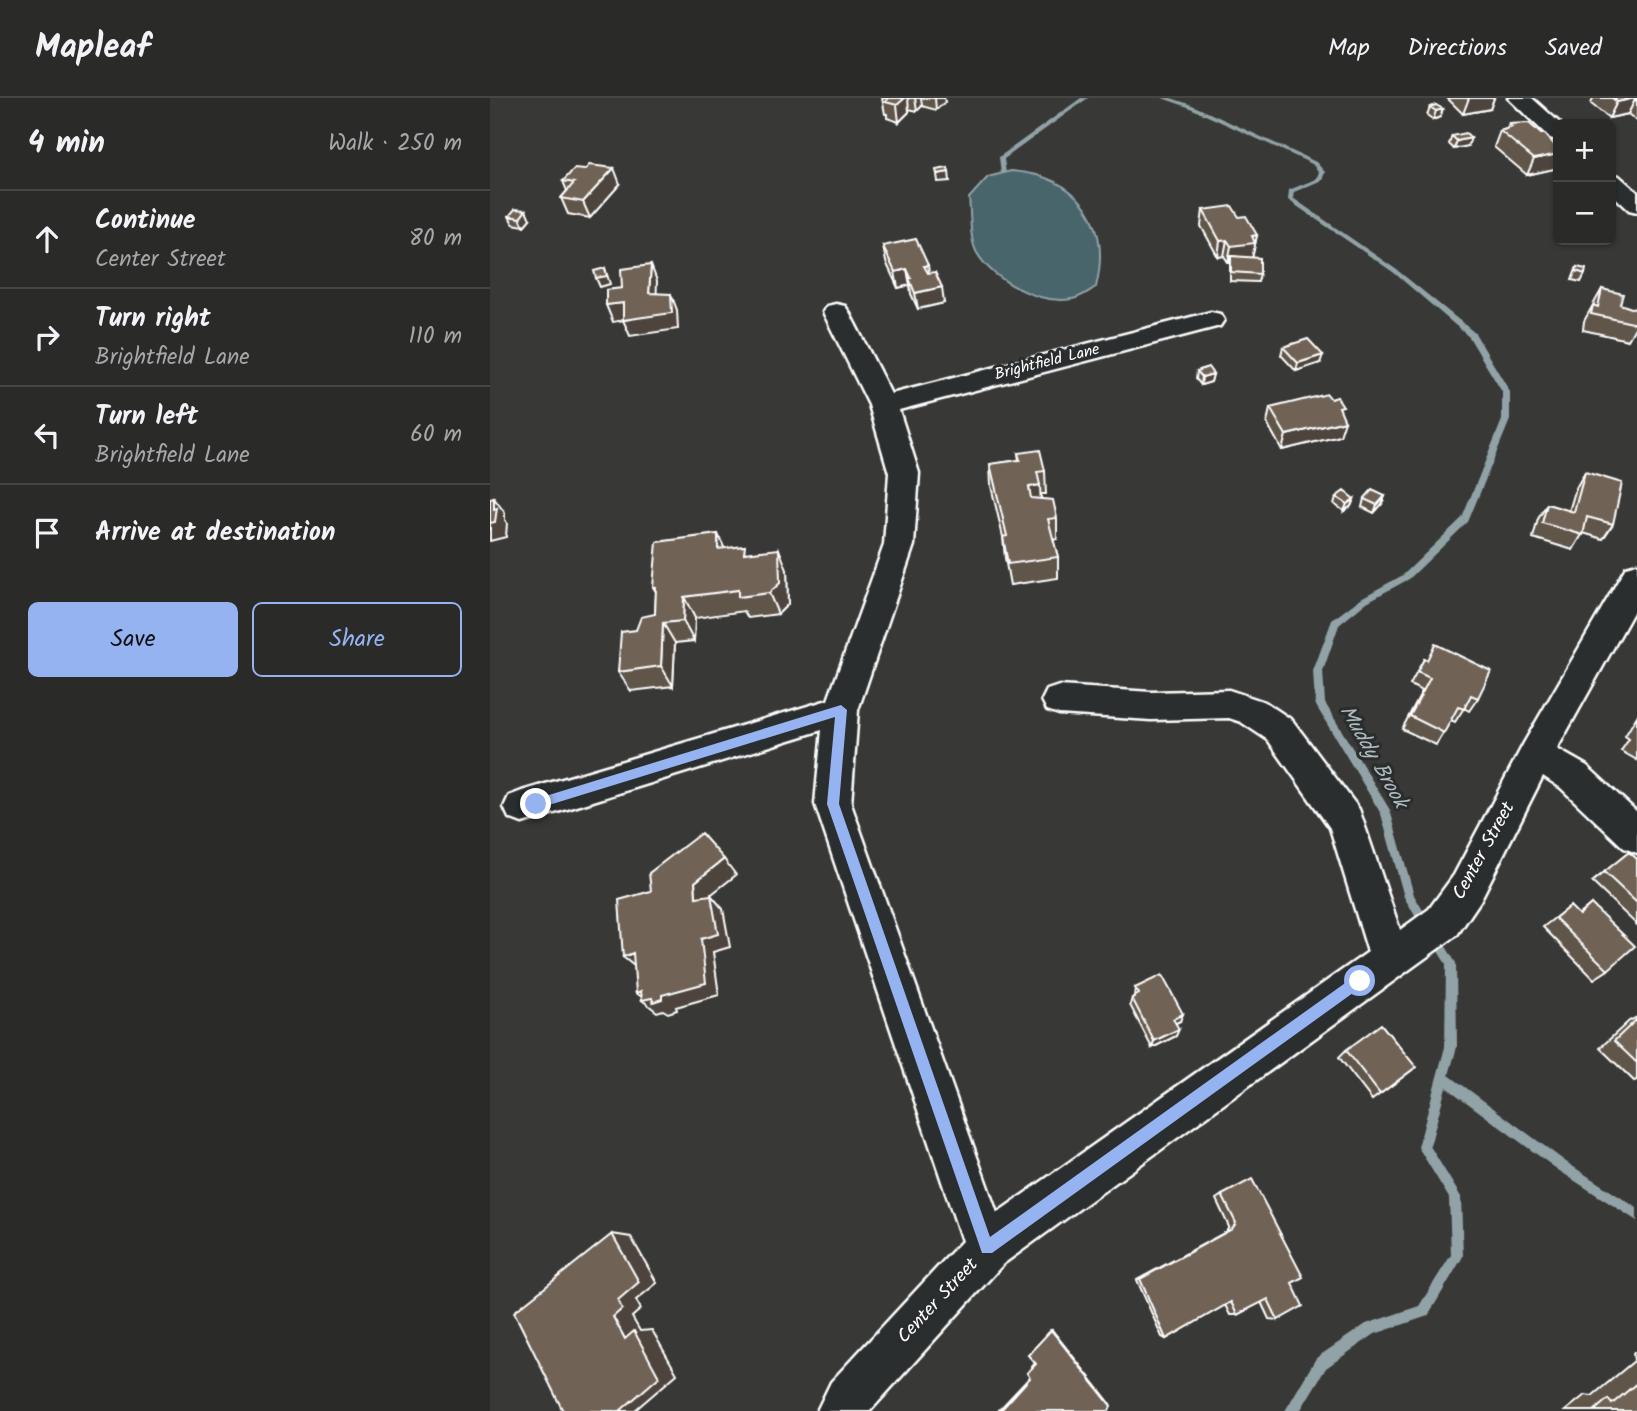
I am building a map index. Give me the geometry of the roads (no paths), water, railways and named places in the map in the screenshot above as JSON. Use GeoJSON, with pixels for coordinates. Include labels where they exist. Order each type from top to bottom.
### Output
{"type":"FeatureCollection","features":[{"type":"Feature","properties":{"kind":"street"},"geometry":{"type":"LineString","coordinates":[[1519,98],[1553,129]]}},
{"type":"Feature","properties":{"kind":"street"},"geometry":{"type":"LineString","coordinates":[[1612,182],[1637,205]]}},
{"type":"Feature","properties":{"kind":"street"},"geometry":{"type":"LineString","coordinates":[[836,312],[883,405],[904,473],[899,545],[841,710],[833,804],[987,1248]]}},
{"type":"Feature","properties":{"kind":"street","name":"Brightfield Lane"},"geometry":{"type":"LineString","coordinates":[[883,405],[1212,320]]}},
{"type":"Feature","properties":{"kind":"street","name":"Center Street"},"geometry":{"type":"LineString","coordinates":[[841,1411],[848,1399],[987,1248],[1416,941],[1467,888],[1536,754],[1637,576]]}},
{"type":"Feature","properties":{"kind":"street"},"geometry":{"type":"LineString","coordinates":[[1059,700],[1152,706],[1229,704],[1253,712],[1280,730],[1346,821],[1416,941]]}},
{"type":"Feature","properties":{"kind":"street"},"geometry":{"type":"LineString","coordinates":[[523,807],[841,710]]}},
{"type":"Feature","properties":{"kind":"street"},"geometry":{"type":"LineString","coordinates":[[1536,754],[1574,778],[1637,836]]}},
{"type":"Feature","properties":{"kind":"water"},"geometry":{"type":"Polygon","coordinates":[[[1011,171],[1055,182],[1072,192],[1085,206],[1094,223],[1099,242],[1100,263],[1096,287],[1072,299],[1045,298],[1005,281],[984,263],[974,247],[971,234],[969,198],[988,177],[1011,171]]]}},
{"type":"Feature","properties":{"kind":"waterway"},"geometry":{"type":"LineString","coordinates":[[1003,173],[1001,158],[1085,98]]}},
{"type":"Feature","properties":{"kind":"waterway","name":"Muddy Brook"},"geometry":{"type":"LineString","coordinates":[[1165,98],[1190,106],[1314,163],[1322,172],[1319,180],[1291,191],[1290,199],[1395,271],[1472,335],[1506,392],[1506,420],[1465,520],[1406,577],[1364,600],[1335,623],[1318,671],[1320,704],[1386,813],[1409,897],[1426,924]]}},
{"type":"Feature","properties":{"kind":"waterway","name":"Muddy Brook"},"geometry":{"type":"LineString","coordinates":[[1292,1411],[1321,1363],[1371,1329],[1423,1311],[1457,1256],[1455,1197],[1424,1147],[1451,1047],[1451,963],[1434,937]]}},
{"type":"Feature","properties":{"kind":"waterway"},"geometry":{"type":"LineString","coordinates":[[1444,1078],[1562,1166],[1637,1215]]}}]}
